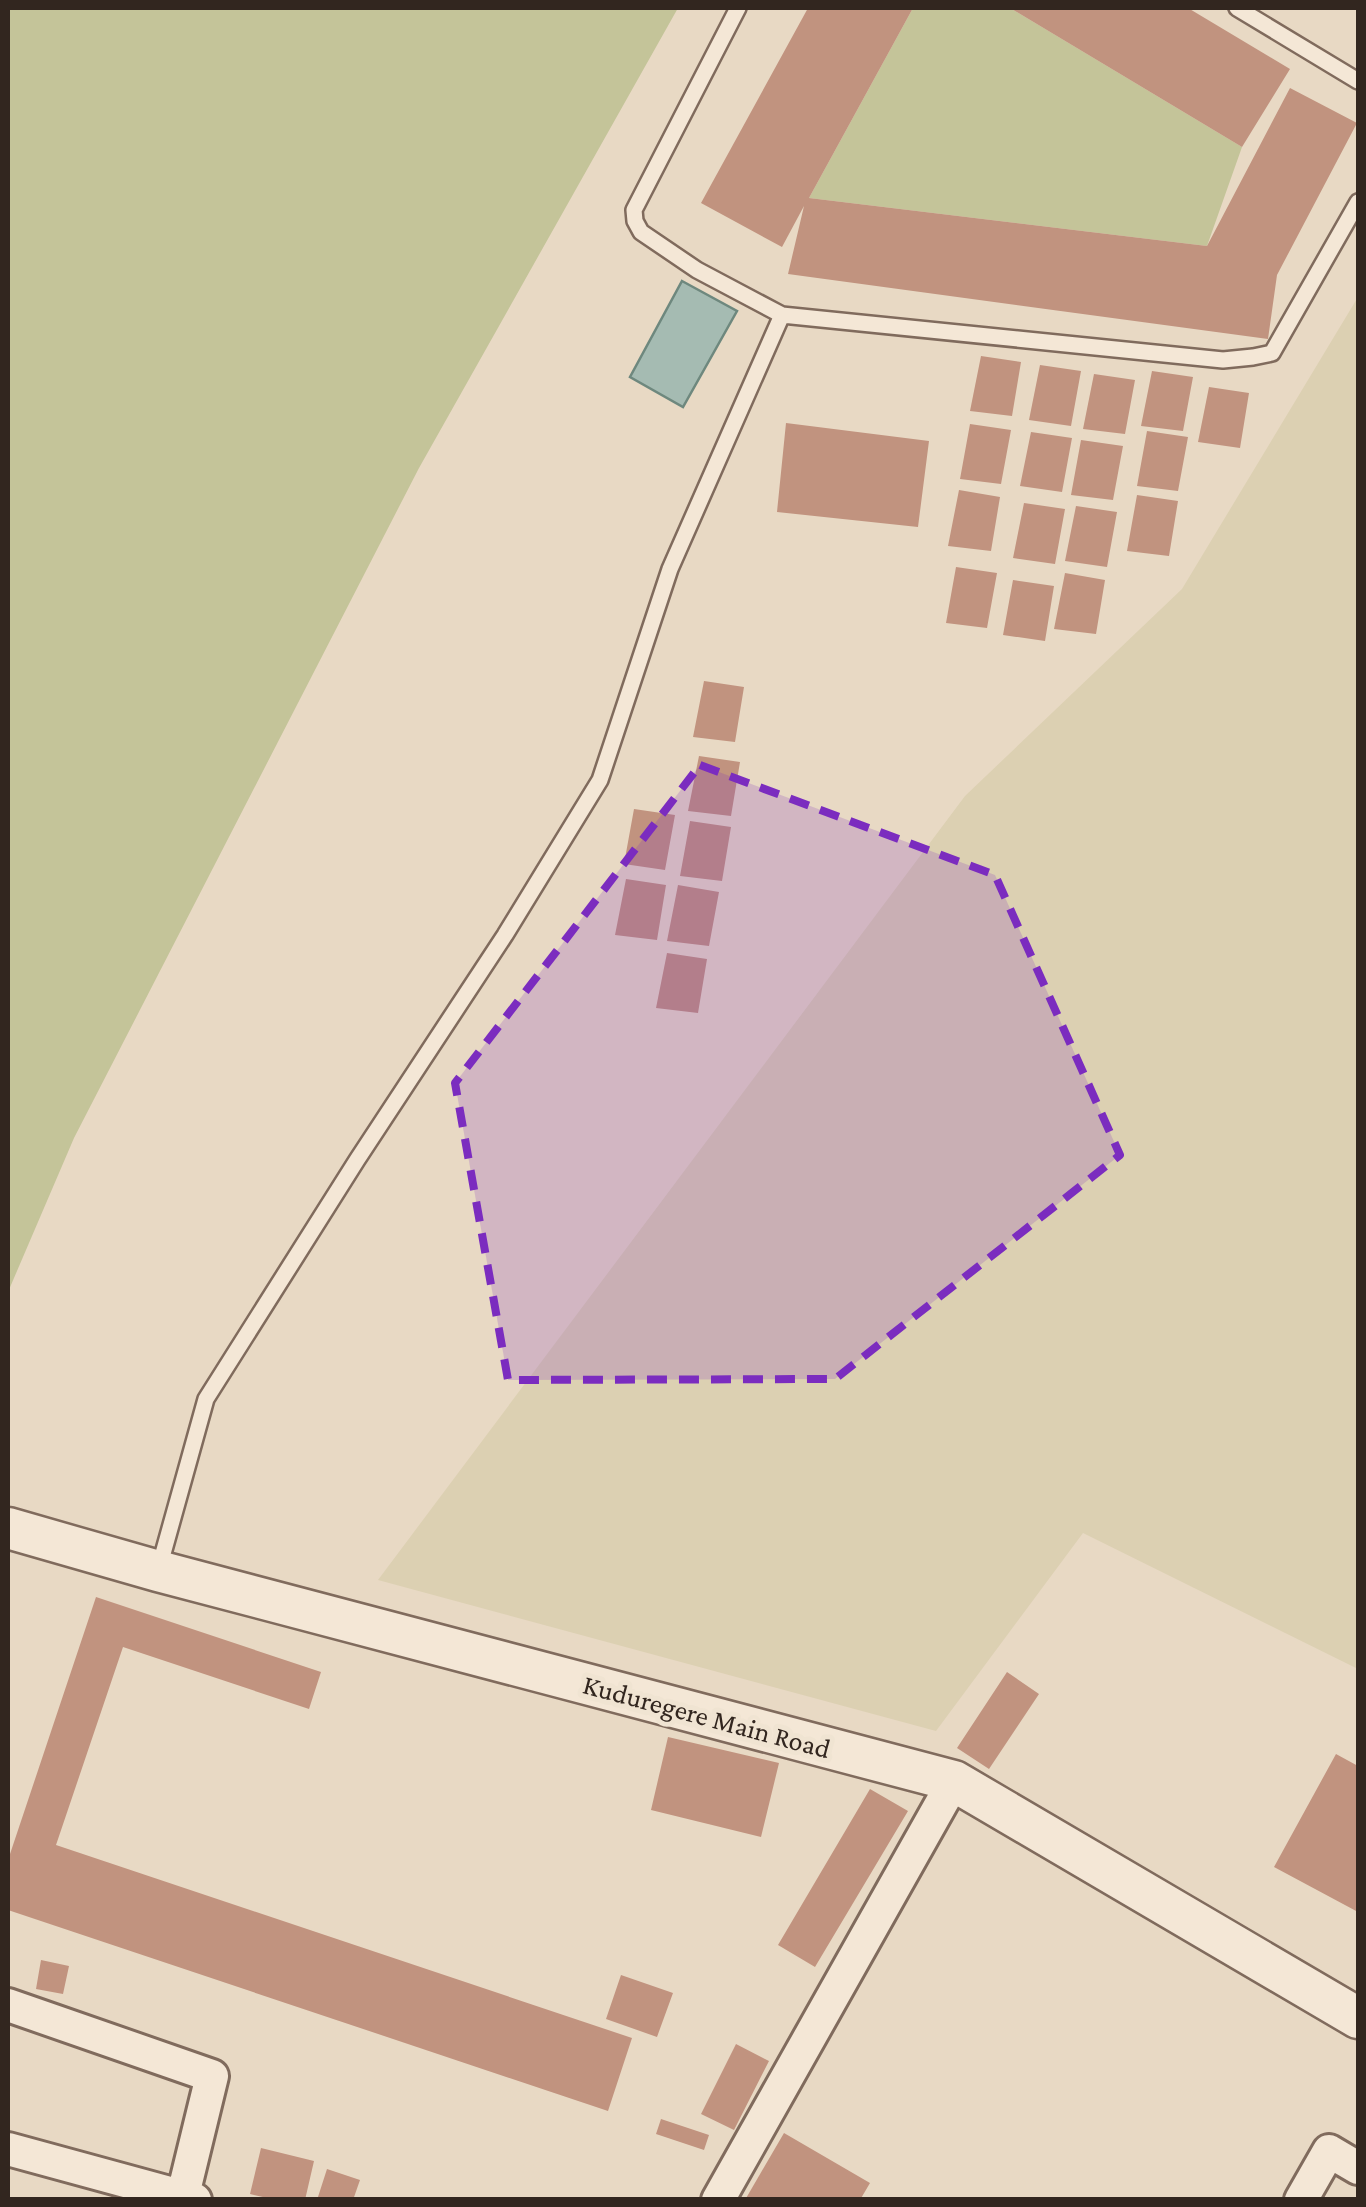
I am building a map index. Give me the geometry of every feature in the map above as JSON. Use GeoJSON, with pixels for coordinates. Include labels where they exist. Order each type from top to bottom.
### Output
{"type":"FeatureCollection","features":[{"type":"Feature","properties":{"kind":"street","name":"Kuduregere Main Road"},"geometry":{"type":"LineString","coordinates":[[10,1538],[158,1572],[954,1781],[1358,2018]]}},
{"type":"Feature","properties":{"kind":"street"},"geometry":{"type":"LineString","coordinates":[[718,2200],[954,1781]]}},
{"type":"Feature","properties":{"kind":"street"},"geometry":{"type":"LineString","coordinates":[[8,2006],[212,2076],[189,2197],[8,2150]]}},
{"type":"Feature","properties":{"kind":"street"},"geometry":{"type":"LineString","coordinates":[[1300,2200],[1329,2151],[1358,2168]]}},
{"type":"Feature","properties":{"kind":"lane"},"geometry":{"type":"LineString","coordinates":[[738,8],[634,210],[635,221],[641,232],[697,270],[782,315],[1223,360],[1253,357],[1272,352],[1358,202]]}},
{"type":"Feature","properties":{"kind":"lane"},"geometry":{"type":"LineString","coordinates":[[1237,8],[1358,82]]}},
{"type":"Feature","properties":{"kind":"lane"},"geometry":{"type":"LineString","coordinates":[[158,1572],[206,1399],[505,935],[600,780],[670,569],[782,315]]}},
{"type":"Feature","properties":{"kind":"highlighted area"},"geometry":{"type":"Polygon","coordinates":[[[700,765],[995,875],[1120,1155],[835,1379],[508,1380],[455,1083],[700,765]]]}},
{"type":"Feature","properties":{"kind":"shaded area"},"geometry":{"type":"Polygon","coordinates":[[[682,281],[737,311],[683,407],[630,377],[682,281]]]}},
{"type":"Feature","properties":{"kind":"shaded area"},"geometry":{"type":"Polygon","coordinates":[[[1358,297],[1358,1669],[1083,1533],[936,1731],[378,1580],[965,796],[1182,589],[1358,297]]]}},
{"type":"Feature","properties":{"kind":"green space"},"geometry":{"type":"Polygon","coordinates":[[[8,8],[678,8],[419,468],[74,1138],[8,1292],[8,8]]]}},
{"type":"Feature","properties":{"kind":"green space"},"geometry":{"type":"Polygon","coordinates":[[[913,8],[1010,8],[1242,147],[1207,246],[809,198],[913,8]]]}},
{"type":"Feature","properties":{"kind":"building"},"geometry":{"type":"Polygon","coordinates":[[[808,8],[913,8],[809,198],[1207,246],[1290,88],[1357,123],[1277,275],[1268,339],[788,274],[804,206],[782,247],[701,203],[808,8]]]}},
{"type":"Feature","properties":{"kind":"building"},"geometry":{"type":"Polygon","coordinates":[[[1010,8],[1188,8],[1290,69],[1242,147],[1010,8]]]}},
{"type":"Feature","properties":{"kind":"building"},"geometry":{"type":"Polygon","coordinates":[[[981,356],[1021,362],[1012,416],[970,411],[981,356]]]}},
{"type":"Feature","properties":{"kind":"building"},"geometry":{"type":"Polygon","coordinates":[[[1040,365],[1081,371],[1071,426],[1029,420],[1040,365]]]}},
{"type":"Feature","properties":{"kind":"building"},"geometry":{"type":"Polygon","coordinates":[[[1152,371],[1193,377],[1183,431],[1141,426],[1152,371]]]}},
{"type":"Feature","properties":{"kind":"building"},"geometry":{"type":"Polygon","coordinates":[[[1094,374],[1135,380],[1125,434],[1083,429],[1094,374]]]}},
{"type":"Feature","properties":{"kind":"building"},"geometry":{"type":"Polygon","coordinates":[[[1209,387],[1249,393],[1240,448],[1198,442],[1209,387]]]}},
{"type":"Feature","properties":{"kind":"building"},"geometry":{"type":"Polygon","coordinates":[[[786,423],[929,441],[918,527],[777,512],[786,423]]]}},
{"type":"Feature","properties":{"kind":"building"},"geometry":{"type":"Polygon","coordinates":[[[970,424],[1011,430],[1001,484],[960,479],[970,424]]]}},
{"type":"Feature","properties":{"kind":"building"},"geometry":{"type":"Polygon","coordinates":[[[1147,431],[1188,437],[1178,491],[1137,486],[1147,431]]]}},
{"type":"Feature","properties":{"kind":"building"},"geometry":{"type":"Polygon","coordinates":[[[1031,432],[1072,438],[1062,492],[1020,486],[1031,432]]]}},
{"type":"Feature","properties":{"kind":"building"},"geometry":{"type":"Polygon","coordinates":[[[1081,440],[1123,446],[1113,500],[1071,495],[1081,440]]]}},
{"type":"Feature","properties":{"kind":"building"},"geometry":{"type":"Polygon","coordinates":[[[959,490],[1000,497],[991,551],[948,546],[959,490]]]}},
{"type":"Feature","properties":{"kind":"building"},"geometry":{"type":"Polygon","coordinates":[[[1137,495],[1178,501],[1169,556],[1127,551],[1137,495]]]}},
{"type":"Feature","properties":{"kind":"building"},"geometry":{"type":"Polygon","coordinates":[[[1024,503],[1065,509],[1055,564],[1013,558],[1024,503]]]}},
{"type":"Feature","properties":{"kind":"building"},"geometry":{"type":"Polygon","coordinates":[[[1076,506],[1117,512],[1107,567],[1065,561],[1076,506]]]}},
{"type":"Feature","properties":{"kind":"building"},"geometry":{"type":"Polygon","coordinates":[[[956,567],[997,573],[987,628],[946,623],[956,567]]]}},
{"type":"Feature","properties":{"kind":"building"},"geometry":{"type":"Polygon","coordinates":[[[1065,573],[1105,580],[1096,634],[1054,629],[1065,573]]]}},
{"type":"Feature","properties":{"kind":"building"},"geometry":{"type":"Polygon","coordinates":[[[1013,580],[1054,586],[1045,641],[1003,635],[1013,580]]]}},
{"type":"Feature","properties":{"kind":"building"},"geometry":{"type":"Polygon","coordinates":[[[704,681],[744,687],[735,742],[693,737],[704,681]]]}},
{"type":"Feature","properties":{"kind":"building"},"geometry":{"type":"Polygon","coordinates":[[[699,756],[740,762],[731,816],[688,811],[699,756]]]}},
{"type":"Feature","properties":{"kind":"building"},"geometry":{"type":"Polygon","coordinates":[[[634,809],[675,815],[665,870],[624,864],[634,809]]]}},
{"type":"Feature","properties":{"kind":"building"},"geometry":{"type":"Polygon","coordinates":[[[690,821],[731,827],[722,881],[680,876],[690,821]]]}},
{"type":"Feature","properties":{"kind":"building"},"geometry":{"type":"Polygon","coordinates":[[[626,879],[666,885],[657,940],[615,935],[626,879]]]}},
{"type":"Feature","properties":{"kind":"building"},"geometry":{"type":"Polygon","coordinates":[[[678,885],[719,892],[709,946],[667,941],[678,885]]]}},
{"type":"Feature","properties":{"kind":"building"},"geometry":{"type":"Polygon","coordinates":[[[667,953],[707,959],[698,1013],[656,1008],[667,953]]]}},
{"type":"Feature","properties":{"kind":"building"},"geometry":{"type":"Polygon","coordinates":[[[96,1597],[321,1672],[309,1709],[123,1647],[56,1845],[632,2038],[608,2111],[8,1910],[8,1860],[96,1597]]]}},
{"type":"Feature","properties":{"kind":"building"},"geometry":{"type":"Polygon","coordinates":[[[1007,1672],[1039,1694],[989,1769],[957,1748],[1007,1672]]]}},
{"type":"Feature","properties":{"kind":"building"},"geometry":{"type":"Polygon","coordinates":[[[668,1737],[779,1763],[761,1837],[651,1810],[668,1737]]]}},
{"type":"Feature","properties":{"kind":"building"},"geometry":{"type":"Polygon","coordinates":[[[1336,1754],[1358,1766],[1358,1912],[1274,1867],[1336,1754]]]}},
{"type":"Feature","properties":{"kind":"building"},"geometry":{"type":"Polygon","coordinates":[[[870,1789],[908,1811],[815,1967],[778,1945],[870,1789]]]}},
{"type":"Feature","properties":{"kind":"building"},"geometry":{"type":"Polygon","coordinates":[[[41,1960],[69,1966],[63,1994],[36,1989],[41,1960]]]}},
{"type":"Feature","properties":{"kind":"building"},"geometry":{"type":"Polygon","coordinates":[[[621,1975],[673,1993],[657,2037],[606,2019],[621,1975]]]}},
{"type":"Feature","properties":{"kind":"building"},"geometry":{"type":"Polygon","coordinates":[[[736,2044],[769,2061],[734,2130],[701,2114],[736,2044]]]}},
{"type":"Feature","properties":{"kind":"building"},"geometry":{"type":"Polygon","coordinates":[[[661,2119],[709,2135],[704,2150],[656,2134],[661,2119]]]}},
{"type":"Feature","properties":{"kind":"building"},"geometry":{"type":"Polygon","coordinates":[[[784,2133],[870,2183],[860,2200],[745,2200],[784,2133]]]}},
{"type":"Feature","properties":{"kind":"building"},"geometry":{"type":"Polygon","coordinates":[[[261,2148],[314,2161],[305,2200],[276,2200],[250,2194],[261,2148]]]}},
{"type":"Feature","properties":{"kind":"building"},"geometry":{"type":"Polygon","coordinates":[[[327,2169],[360,2180],[353,2200],[317,2200],[327,2169]]]}}]}
